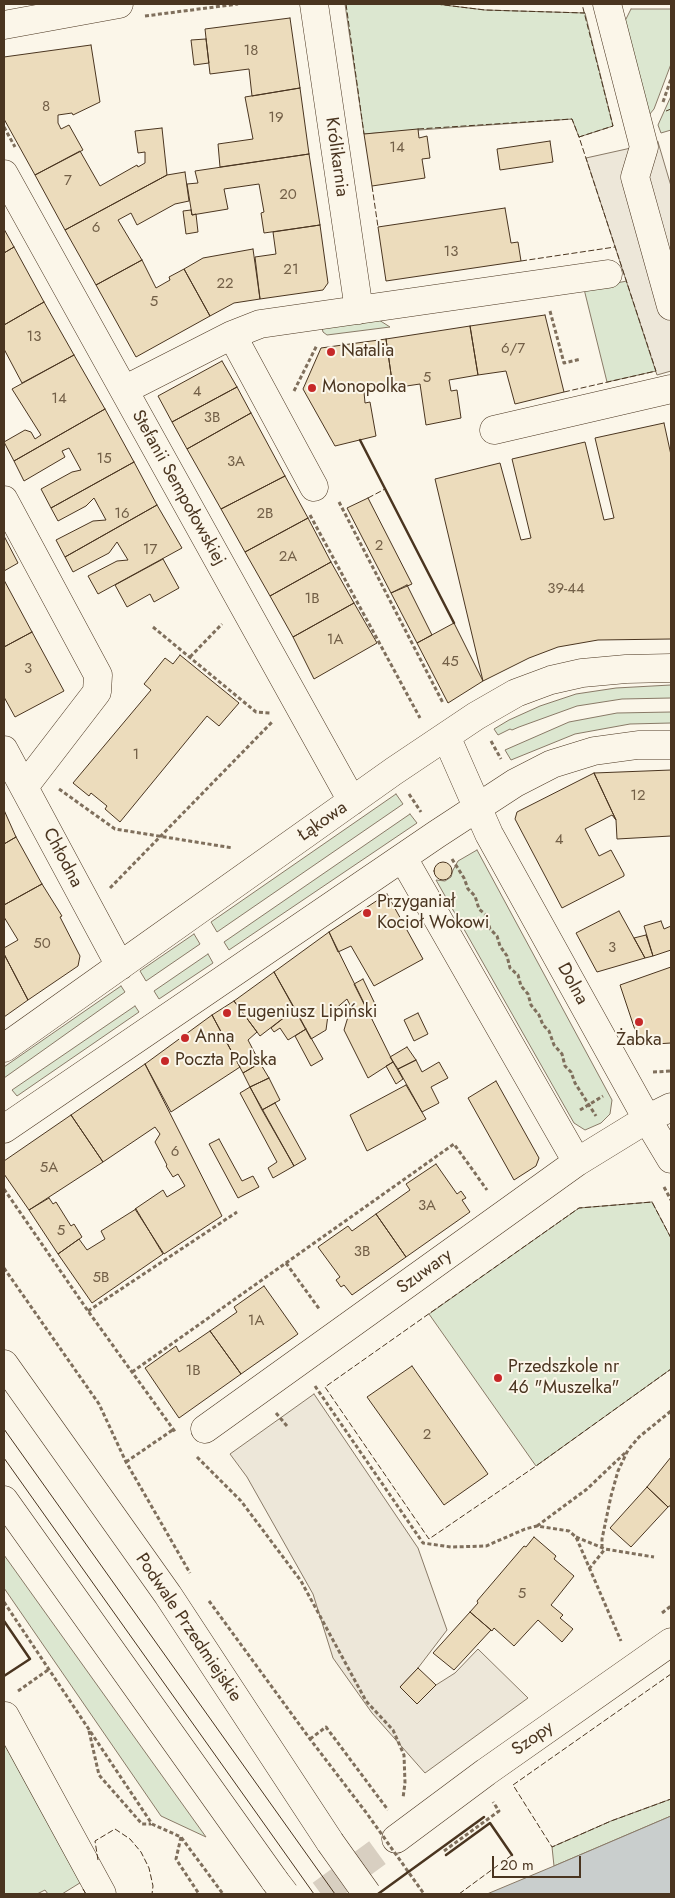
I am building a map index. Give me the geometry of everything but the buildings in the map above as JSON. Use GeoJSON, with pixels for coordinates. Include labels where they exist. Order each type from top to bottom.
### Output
{"type":"FeatureCollection","features":[{"type":"Feature","properties":{"kind":"street"},"geometry":{"type":"LineString","coordinates":[[4,25],[119,4]]}},
{"type":"Feature","properties":{"kind":"street","name":"Królikarnia"},"geometry":{"type":"LineString","coordinates":[[314,4],[359,310]]}},
{"type":"Feature","properties":{"kind":"street"},"geometry":{"type":"LineString","coordinates":[[607,4],[644,147],[635,177],[671,306]]}},
{"type":"Feature","properties":{"kind":"street","name":"Stefanii Sempołowskiej"},"geometry":{"type":"LineString","coordinates":[[4,174],[352,801]]}},
{"type":"Feature","properties":{"kind":"street"},"geometry":{"type":"LineString","coordinates":[[124,390],[232,335],[260,324],[608,274]]}},
{"type":"Feature","properties":{"kind":"street"},"geometry":{"type":"LineString","coordinates":[[232,335],[318,497]]}},
{"type":"Feature","properties":{"kind":"street"},"geometry":{"type":"LineString","coordinates":[[494,430],[671,389]]}},
{"type":"Feature","properties":{"kind":"street"},"geometry":{"type":"LineString","coordinates":[[4,500],[98,675],[97,692],[24,787]]}},
{"type":"Feature","properties":{"kind":"street","name":"Łąkowa"},"geometry":{"type":"LineString","coordinates":[[4,1048],[394,771],[447,724],[516,693],[551,680],[582,673],[626,669],[671,668]]}},
{"type":"Feature","properties":{"kind":"street","name":"Dolna"},"geometry":{"type":"LineString","coordinates":[[447,724],[477,807],[489,834],[671,1159]]}},
{"type":"Feature","properties":{"kind":"street"},"geometry":{"type":"LineString","coordinates":[[4,1129],[437,834],[516,783],[552,764],[594,752],[638,745],[671,745]]}},
{"type":"Feature","properties":{"kind":"street","name":"Chłodna"},"geometry":{"type":"LineString","coordinates":[[4,750],[120,966]]}},
{"type":"Feature","properties":{"kind":"street"},"geometry":{"type":"LineString","coordinates":[[402,858],[577,1162]]}},
{"type":"Feature","properties":{"kind":"street","name":"Szuwary"},"geometry":{"type":"LineString","coordinates":[[205,1429],[577,1162],[647,1119],[671,1107]]}},
{"type":"Feature","properties":{"kind":"street","name":"Podwale Przedmiejskie"},"geometry":{"type":"LineString","coordinates":[[4,1364],[168,1595],[330,1842],[367,1894]]}},
{"type":"Feature","properties":{"kind":"street"},"geometry":{"type":"LineString","coordinates":[[4,1500],[280,1888]]}},
{"type":"Feature","properties":{"kind":"street","name":"Szopy"},"geometry":{"type":"LineString","coordinates":[[393,1826],[486,1772],[671,1642]]}},
{"type":"Feature","properties":{"kind":"street"},"geometry":{"type":"LineString","coordinates":[[4,1717],[102,1894]]}},
{"type":"Feature","properties":{"kind":"path"},"geometry":{"type":"LineString","coordinates":[[549,306],[564,363],[581,359]]}},
{"type":"Feature","properties":{"kind":"path"},"geometry":{"type":"LineString","coordinates":[[298,399],[294,391],[319,341]]}},
{"type":"Feature","properties":{"kind":"path"},"geometry":{"type":"LineString","coordinates":[[318,497],[421,722]]}},
{"type":"Feature","properties":{"kind":"path"},"geometry":{"type":"LineString","coordinates":[[318,497],[447,724]]}},
{"type":"Feature","properties":{"kind":"path"},"geometry":{"type":"LineString","coordinates":[[190,656],[227,618]]}},
{"type":"Feature","properties":{"kind":"path"},"geometry":{"type":"LineString","coordinates":[[153,627],[256,712],[273,713]]}},
{"type":"Feature","properties":{"kind":"path"},"geometry":{"type":"LineString","coordinates":[[108,890],[274,720]]}},
{"type":"Feature","properties":{"kind":"path"},"geometry":{"type":"LineString","coordinates":[[487,735],[504,764]]}},
{"type":"Feature","properties":{"kind":"path"},"geometry":{"type":"LineString","coordinates":[[394,771],[437,834],[464,878],[468,889],[475,896],[479,909],[486,916],[490,929],[497,936],[500,946],[507,956],[510,968],[518,976],[521,986],[528,994],[531,1005],[539,1015],[543,1025],[549,1031],[554,1045],[562,1054],[565,1066],[571,1072],[575,1083],[611,1141]]}},
{"type":"Feature","properties":{"kind":"path"},"geometry":{"type":"LineString","coordinates":[[58,789],[115,829],[235,849]]}},
{"type":"Feature","properties":{"kind":"path"},"geometry":{"type":"LineString","coordinates":[[644,1072],[671,1071]]}},
{"type":"Feature","properties":{"kind":"path"},"geometry":{"type":"LineString","coordinates":[[132,1372],[454,1144],[490,1195]]}},
{"type":"Feature","properties":{"kind":"path"},"geometry":{"type":"LineString","coordinates":[[4,1189],[179,1436]]}},
{"type":"Feature","properties":{"kind":"path"},"geometry":{"type":"LineString","coordinates":[[88,1310],[237,1212]]}},
{"type":"Feature","properties":{"kind":"path"},"geometry":{"type":"LineString","coordinates":[[286,1263],[322,1314]]}},
{"type":"Feature","properties":{"kind":"path"},"geometry":{"type":"LineString","coordinates":[[4,1268],[99,1404],[126,1462],[192,1575]]}},
{"type":"Feature","properties":{"kind":"path"},"geometry":{"type":"LineString","coordinates":[[298,1362],[423,1543],[450,1547],[486,1546],[525,1529],[537,1526],[587,1489],[639,1437],[671,1410]]}},
{"type":"Feature","properties":{"kind":"path"},"geometry":{"type":"LineString","coordinates":[[126,1462],[174,1430]]}},
{"type":"Feature","properties":{"kind":"path"},"geometry":{"type":"LineString","coordinates":[[589,1569],[604,1549],[602,1539],[611,1496],[618,1471],[628,1450]]}},
{"type":"Feature","properties":{"kind":"path"},"geometry":{"type":"LineString","coordinates":[[196,1456],[242,1501],[301,1581],[366,1700],[393,1730],[404,1755],[405,1783],[402,1806]]}},
{"type":"Feature","properties":{"kind":"path"},"geometry":{"type":"LineString","coordinates":[[537,1526],[569,1531],[576,1537],[604,1549],[654,1557]]}},
{"type":"Feature","properties":{"kind":"path"},"geometry":{"type":"LineString","coordinates":[[576,1537],[621,1642]]}},
{"type":"Feature","properties":{"kind":"path"},"geometry":{"type":"LineString","coordinates":[[208,1598],[424,1894]]}},
{"type":"Feature","properties":{"kind":"path"},"geometry":{"type":"LineString","coordinates":[[4,1602],[152,1824]]}},
{"type":"Feature","properties":{"kind":"path"},"geometry":{"type":"LineString","coordinates":[[32,1681],[48,1670]]}},
{"type":"Feature","properties":{"kind":"path"},"geometry":{"type":"LineString","coordinates":[[310,1739],[326,1727],[393,1826]]}},
{"type":"Feature","properties":{"kind":"path"},"geometry":{"type":"LineString","coordinates":[[89,1730],[99,1775],[142,1824],[152,1824],[181,1837],[223,1894]]}},
{"type":"Feature","properties":{"kind":"path"},"geometry":{"type":"LineString","coordinates":[[444,1851],[499,1811],[489,1798]]}},
{"type":"Feature","properties":{"kind":"path"},"geometry":{"type":"LineString","coordinates":[[181,1837],[176,1860],[199,1894]]}},
{"type":"Feature","properties":{"kind":"green space"},"geometry":{"type":"Polygon","coordinates":[[[345,4],[436,4],[485,10],[585,13],[613,126],[579,137],[572,119],[364,134],[345,4]]]}},
{"type":"Feature","properties":{"kind":"green space"},"geometry":{"type":"Polygon","coordinates":[[[631,9],[671,9],[671,64],[654,109],[649,115],[625,21],[631,9]]]}},
{"type":"Feature","properties":{"kind":"green space"},"geometry":{"type":"Polygon","coordinates":[[[671,96],[671,130],[661,133],[658,125],[671,96]]]}},
{"type":"Feature","properties":{"kind":"green space"},"geometry":{"type":"Polygon","coordinates":[[[627,281],[656,371],[607,382],[584,289],[627,281]]]}},
{"type":"Feature","properties":{"kind":"green space"},"geometry":{"type":"Polygon","coordinates":[[[379,320],[390,327],[327,335],[323,332],[322,328],[379,320]]]}},
{"type":"Feature","properties":{"kind":"green space"},"geometry":{"type":"Polygon","coordinates":[[[671,685],[671,698],[622,699],[577,706],[498,735],[494,729],[540,706],[576,694],[616,688],[671,685]]]}},
{"type":"Feature","properties":{"kind":"green space"},"geometry":{"type":"Polygon","coordinates":[[[671,712],[671,723],[630,724],[575,734],[511,760],[505,750],[569,722],[617,713],[671,712]]]}},
{"type":"Feature","properties":{"kind":"green space"},"geometry":{"type":"Polygon","coordinates":[[[396,794],[403,804],[217,932],[211,922],[396,794]]]}},
{"type":"Feature","properties":{"kind":"green space"},"geometry":{"type":"Polygon","coordinates":[[[410,814],[417,823],[229,950],[224,942],[410,814]]]}},
{"type":"Feature","properties":{"kind":"green space"},"geometry":{"type":"Polygon","coordinates":[[[477,850],[612,1100],[610,1114],[601,1123],[585,1130],[574,1123],[436,880],[445,881],[451,877],[458,861],[477,850]]]}},
{"type":"Feature","properties":{"kind":"green space"},"geometry":{"type":"Polygon","coordinates":[[[194,934],[200,944],[146,981],[140,971],[194,934]]]}},
{"type":"Feature","properties":{"kind":"green space"},"geometry":{"type":"Polygon","coordinates":[[[208,954],[213,963],[159,999],[154,991],[208,954]]]}},
{"type":"Feature","properties":{"kind":"green space"},"geometry":{"type":"Polygon","coordinates":[[[121,986],[125,992],[4,1078],[4,1067],[121,986]]]}},
{"type":"Feature","properties":{"kind":"green space"},"geometry":{"type":"Polygon","coordinates":[[[135,1006],[139,1012],[17,1096],[12,1090],[135,1006]]]}},
{"type":"Feature","properties":{"kind":"green space","name":"Przedszkole nr 46 \"Muszelka\""},"geometry":{"type":"Polygon","coordinates":[[[652,1202],[671,1238],[671,1369],[536,1466],[429,1314],[579,1208],[652,1202]]]}},
{"type":"Feature","properties":{"kind":"green space"},"geometry":{"type":"Polygon","coordinates":[[[4,1555],[206,1837],[161,1816],[4,1588],[4,1555]]]}},
{"type":"Feature","properties":{"kind":"green space"},"geometry":{"type":"Polygon","coordinates":[[[4,1739],[83,1881],[62,1894],[48,1894],[45,1890],[37,1894],[4,1894],[4,1739]]]}},
{"type":"Feature","properties":{"kind":"green space"},"geometry":{"type":"Polygon","coordinates":[[[671,1799],[671,1816],[554,1866],[552,1847],[611,1821],[671,1799]]]}},
{"type":"Feature","properties":{"kind":"shaded area"},"geometry":{"type":"Polygon","coordinates":[[[658,142],[671,186],[671,371],[657,375],[586,158],[658,142]]]}},
{"type":"Feature","properties":{"kind":"shaded area"},"geometry":{"type":"Polygon","coordinates":[[[314,1394],[418,1548],[447,1630],[418,1668],[400,1687],[418,1703],[436,1685],[455,1673],[478,1649],[528,1698],[425,1773],[372,1713],[333,1658],[313,1594],[247,1477],[230,1454],[314,1394]]]}},
{"type":"Feature","properties":{"kind":"shaded area"},"geometry":{"type":"Polygon","coordinates":[[[671,1816],[671,1894],[487,1894],[554,1866],[671,1816]]]}},
{"type":"Feature","properties":{"kind":"tunnel"},"geometry":{"type":"LineString","coordinates":[[321,1894],[396,1839]]}},
{"type":"Feature","properties":{"kind":"tram line"},"geometry":{"type":"LineString","coordinates":[[4,1429],[335,1894]]}},
{"type":"Feature","properties":{"kind":"tram line"},"geometry":{"type":"LineString","coordinates":[[4,1458],[314,1894]]}},
{"type":"Feature","properties":{"kind":"fence"},"geometry":{"type":"LineString","coordinates":[[346,4],[364,134]]}},
{"type":"Feature","properties":{"kind":"fence"},"geometry":{"type":"LineString","coordinates":[[436,4],[485,10],[585,13]]}},
{"type":"Feature","properties":{"kind":"fence"},"geometry":{"type":"LineString","coordinates":[[564,392],[656,371],[579,137],[613,126],[582,4]]}},
{"type":"Feature","properties":{"kind":"fence"},"geometry":{"type":"LineString","coordinates":[[666,111],[671,109]]}},
{"type":"Feature","properties":{"kind":"fence"},"geometry":{"type":"LineString","coordinates":[[418,129],[572,119],[579,137]]}},
{"type":"Feature","properties":{"kind":"fence"},"geometry":{"type":"LineString","coordinates":[[372,186],[378,227]]}},
{"type":"Feature","properties":{"kind":"fence"},"geometry":{"type":"LineString","coordinates":[[521,261],[615,247]]}},
{"type":"Feature","properties":{"kind":"fence"},"geometry":{"type":"LineString","coordinates":[[368,498],[385,489]]}},
{"type":"Feature","properties":{"kind":"fence"},"geometry":{"type":"LineString","coordinates":[[671,1238],[652,1202],[579,1208],[325,1387],[429,1539],[536,1466],[671,1369]]}},
{"type":"Feature","properties":{"kind":"fence"},"geometry":{"type":"LineString","coordinates":[[671,1674],[513,1785],[552,1847],[611,1821],[671,1799]]}},
{"type":"Feature","properties":{"kind":"fence"},"geometry":{"type":"LineString","coordinates":[[98,1860],[95,1841],[115,1829],[130,1839],[141,1852],[149,1868],[153,1886],[152,1894]]}},
{"type":"Feature","properties":{"kind":"fence"},"geometry":{"type":"LineString","coordinates":[[459,1894],[512,1855]]}},
{"type":"Feature","properties":{"kind":"fence"},"geometry":{"type":"LineString","coordinates":[[83,1889],[86,1894]]}},
{"type":"Feature","properties":{"kind":"wall"},"geometry":{"type":"LineString","coordinates":[[360,440],[454,623]]}},
{"type":"Feature","properties":{"kind":"wall"},"geometry":{"type":"LineString","coordinates":[[4,1621],[30,1659],[4,1676]]}},
{"type":"Feature","properties":{"kind":"wall"},"geometry":{"type":"LineString","coordinates":[[378,1894],[484,1817]]}},
{"type":"Feature","properties":{"kind":"wall"},"geometry":{"type":"LineString","coordinates":[[446,1855],[490,1823],[512,1855]]}},
{"type":"Feature","properties":{"kind":"place","name":"Natalia"},"geometry":{"type":"Point","coordinates":[331,352]}},
{"type":"Feature","properties":{"kind":"place","name":"Monopolka"},"geometry":{"type":"Point","coordinates":[312,388]}},
{"type":"Feature","properties":{"kind":"place","name":"Przyganiał Kocioł Wokowi"},"geometry":{"type":"Point","coordinates":[367,913]}},
{"type":"Feature","properties":{"kind":"place","name":"Eugeniusz Lipiński"},"geometry":{"type":"Point","coordinates":[227,1013]}},
{"type":"Feature","properties":{"kind":"place","name":"Żabka"},"geometry":{"type":"Point","coordinates":[639,1022]}},
{"type":"Feature","properties":{"kind":"place","name":"Anna"},"geometry":{"type":"Point","coordinates":[185,1038]}},
{"type":"Feature","properties":{"kind":"place","name":"Poczta Polska"},"geometry":{"type":"Point","coordinates":[165,1061]}},
{"type":"Feature","properties":{"kind":"place","name":"Przedszkole nr 46 \"Muszelka\""},"geometry":{"type":"Point","coordinates":[498,1378]}}]}
